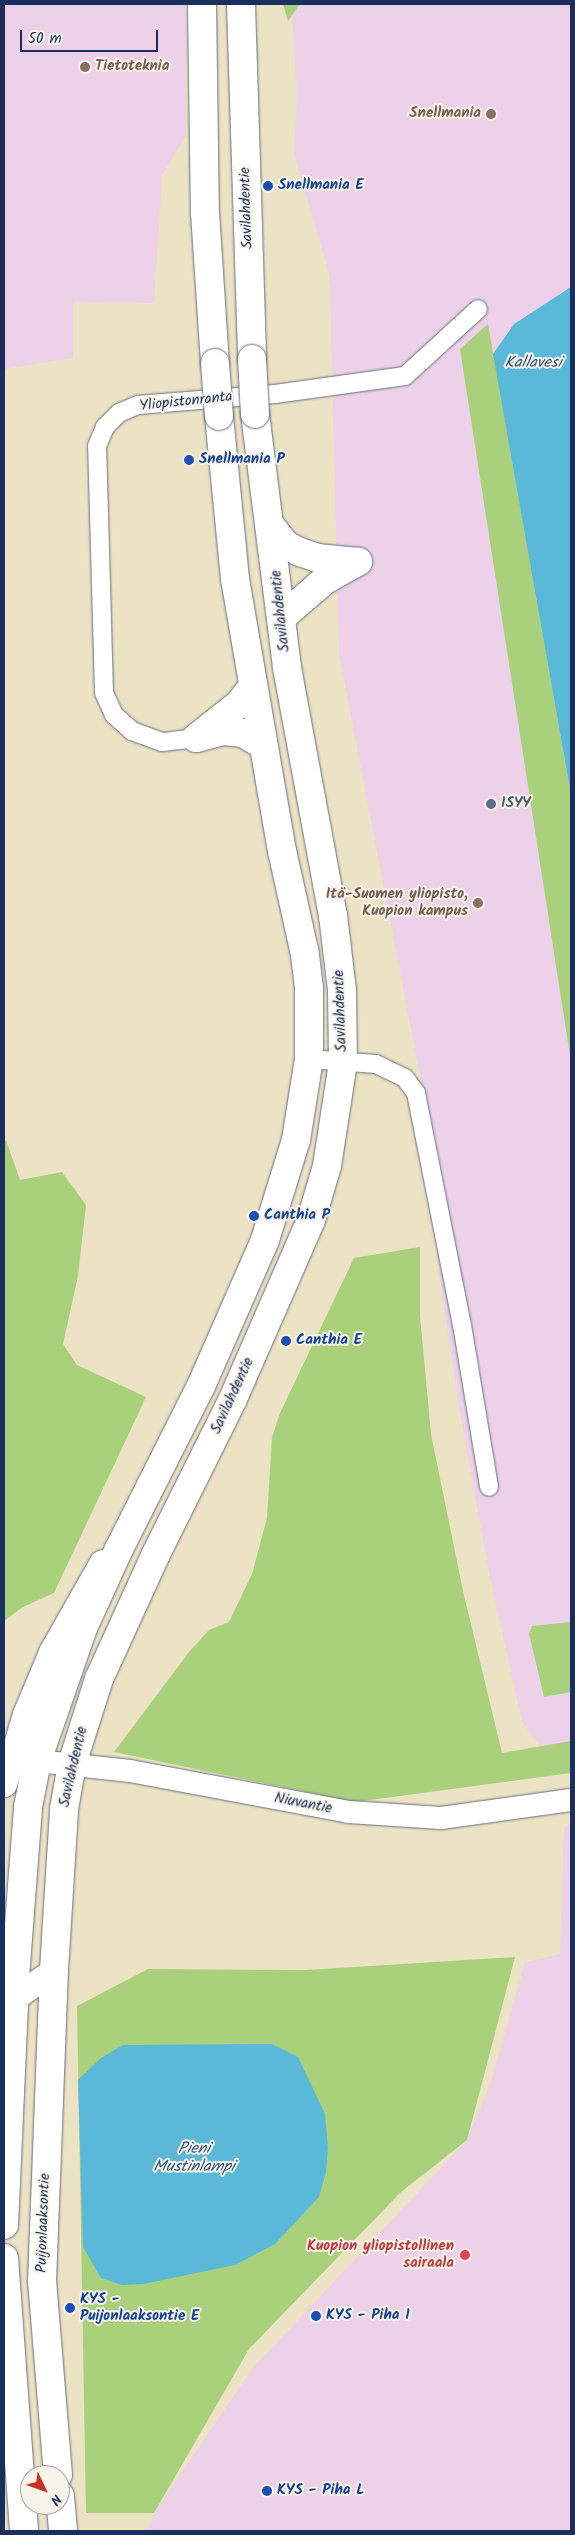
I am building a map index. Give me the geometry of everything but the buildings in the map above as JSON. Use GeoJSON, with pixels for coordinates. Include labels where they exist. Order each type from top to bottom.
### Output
{"type":"FeatureCollection","features":[{"type":"Feature","properties":{"kind":"main road","name":"Savilahdentie"},"geometry":{"type":"LineString","coordinates":[[10,1967],[28,1807],[37,1761],[83,1628],[201,1386],[265,1240],[296,1140],[309,1059],[309,988],[304,950],[263,745],[228,522],[205,213],[202,4]]}},
{"type":"Feature","properties":{"kind":"main road","name":"Savilahdentie"},"geometry":{"type":"LineString","coordinates":[[54,1970],[64,1809],[72,1764],[99,1680],[156,1554],[232,1401],[311,1220],[327,1166],[342,1063],[342,990],[333,916],[287,667],[272,526],[256,414],[252,359],[241,4]]}},
{"type":"Feature","properties":{"kind":"main road"},"geometry":{"type":"LineString","coordinates":[[272,526],[286,545],[300,552],[317,558],[358,562],[325,580],[281,618]]}},
{"type":"Feature","properties":{"kind":"main road"},"geometry":{"type":"LineString","coordinates":[[196,738],[238,704],[253,686]]}},
{"type":"Feature","properties":{"kind":"main road"},"geometry":{"type":"LineString","coordinates":[[196,738],[223,731],[243,733],[263,745]]}},
{"type":"Feature","properties":{"kind":"main road"},"geometry":{"type":"LineString","coordinates":[[4,1784],[25,1714],[51,1652],[159,1471]]}},
{"type":"Feature","properties":{"kind":"main road"},"geometry":{"type":"LineString","coordinates":[[4,2225],[10,1967],[54,1970]]}},
{"type":"Feature","properties":{"kind":"main road"},"geometry":{"type":"LineString","coordinates":[[9,2002],[54,1970]]}},
{"type":"Feature","properties":{"kind":"main road","name":"Puijonlaaksontie"},"geometry":{"type":"LineString","coordinates":[[54,1970],[42,2282],[57,2465]]}},
{"type":"Feature","properties":{"kind":"main road"},"geometry":{"type":"LineString","coordinates":[[4,2258],[24,2531]]}},
{"type":"Feature","properties":{"kind":"main road"},"geometry":{"type":"LineString","coordinates":[[62,2515],[63,2531]]}},
{"type":"Feature","properties":{"kind":"street","name":"Yliopistonranta"},"geometry":{"type":"LineString","coordinates":[[196,738],[162,742],[132,731],[114,715],[104,693],[97,446],[105,427],[119,413],[138,405],[276,394],[404,376],[478,309]]}},
{"type":"Feature","properties":{"kind":"street"},"geometry":{"type":"LineString","coordinates":[[309,1059],[342,1063],[376,1064],[406,1078],[416,1093],[489,1486]]}},
{"type":"Feature","properties":{"kind":"street","name":"Niuvantie"},"geometry":{"type":"LineString","coordinates":[[37,1761],[130,1771],[349,1812],[441,1818],[571,1800]]}},
{"type":"Feature","properties":{"kind":"shaded area"},"geometry":{"type":"Polygon","coordinates":[[[4,4],[186,4],[186,136],[162,175],[154,303],[73,302],[73,358],[4,369],[4,4]]]}},
{"type":"Feature","properties":{"kind":"shaded area","name":"Itä-Suomen yliopisto, Kuopion kampus"},"geometry":{"type":"Polygon","coordinates":[[[291,4],[571,4],[571,287],[514,324],[571,795],[571,1749],[545,1753],[522,1722],[489,1573],[458,1402],[437,1256],[454,1253],[339,654],[330,289],[328,269],[294,154],[297,97],[291,4]]]}},
{"type":"Feature","properties":{"kind":"shaded area","name":"Kuopion yliopistollinen sairaala"},"geometry":{"type":"Polygon","coordinates":[[[571,1822],[571,2531],[147,2531],[154,2513],[252,2369],[467,2140],[491,2082],[525,1962],[560,1954],[564,1828],[571,1822]]]}},
{"type":"Feature","properties":{"kind":"green space"},"geometry":{"type":"Polygon","coordinates":[[[283,4],[300,4],[288,21],[283,4]]]}},
{"type":"Feature","properties":{"kind":"green space"},"geometry":{"type":"Polygon","coordinates":[[[488,324],[571,795],[571,1062],[460,349],[488,324]]]}},
{"type":"Feature","properties":{"kind":"green space"},"geometry":{"type":"Polygon","coordinates":[[[6,1140],[20,1180],[62,1172],[86,1205],[78,1276],[63,1344],[77,1365],[146,1397],[54,1593],[23,1607],[4,1621],[4,1142],[6,1140]]]}},
{"type":"Feature","properties":{"kind":"green space"},"geometry":{"type":"Polygon","coordinates":[[[420,1247],[420,1316],[431,1434],[463,1591],[502,1753],[571,1741],[571,1773],[355,1802],[114,1752],[189,1652],[209,1630],[229,1622],[252,1574],[267,1518],[272,1437],[280,1413],[354,1258],[420,1247]]]}},
{"type":"Feature","properties":{"kind":"green space"},"geometry":{"type":"Polygon","coordinates":[[[571,1622],[571,1692],[544,1697],[529,1634],[532,1626],[571,1622]]]}},
{"type":"Feature","properties":{"kind":"green space"},"geometry":{"type":"Polygon","coordinates":[[[515,1957],[467,2140],[401,2192],[249,2349],[154,2513],[86,2513],[77,2006],[148,1969],[306,1970],[515,1957]]]}},
{"type":"Feature","properties":{"kind":"water","name":"Kallavesi"},"geometry":{"type":"Polygon","coordinates":[[[571,287],[571,795],[493,354],[514,324],[571,287]]]}},
{"type":"Feature","properties":{"kind":"water","name":"Pieni Mustinlampi"},"geometry":{"type":"Polygon","coordinates":[[[272,2044],[298,2057],[325,2114],[328,2148],[326,2172],[319,2197],[275,2244],[235,2265],[143,2284],[122,2285],[101,2278],[83,2247],[78,2080],[101,2058],[123,2045],[272,2044]]]}},
{"type":"Feature","properties":{"kind":"place","name":"Tietoteknia"},"geometry":{"type":"Point","coordinates":[85,67]}},
{"type":"Feature","properties":{"kind":"place","name":"Snellmania"},"geometry":{"type":"Point","coordinates":[491,114]}},
{"type":"Feature","properties":{"kind":"place","name":"Snellmania E"},"geometry":{"type":"Point","coordinates":[268,186]}},
{"type":"Feature","properties":{"kind":"place","name":"Snellmania P"},"geometry":{"type":"Point","coordinates":[189,460]}},
{"type":"Feature","properties":{"kind":"place","name":"ISYY"},"geometry":{"type":"Point","coordinates":[491,804]}},
{"type":"Feature","properties":{"kind":"place","name":"Itä-Suomen yliopisto, Kuopion kampus"},"geometry":{"type":"Point","coordinates":[478,903]}},
{"type":"Feature","properties":{"kind":"place","name":"Canthia P"},"geometry":{"type":"Point","coordinates":[254,1216]}},
{"type":"Feature","properties":{"kind":"place","name":"Canthia E"},"geometry":{"type":"Point","coordinates":[286,1341]}},
{"type":"Feature","properties":{"kind":"place","name":"Kuopion yliopistollinen sairaala"},"geometry":{"type":"Point","coordinates":[465,2255]}},
{"type":"Feature","properties":{"kind":"place","name":"KYS - Puijonlaaksontie E"},"geometry":{"type":"Point","coordinates":[70,2308]}},
{"type":"Feature","properties":{"kind":"place","name":"KYS - Piha I"},"geometry":{"type":"Point","coordinates":[316,2316]}},
{"type":"Feature","properties":{"kind":"place","name":"KYS - Piha L"},"geometry":{"type":"Point","coordinates":[267,2491]}}]}
